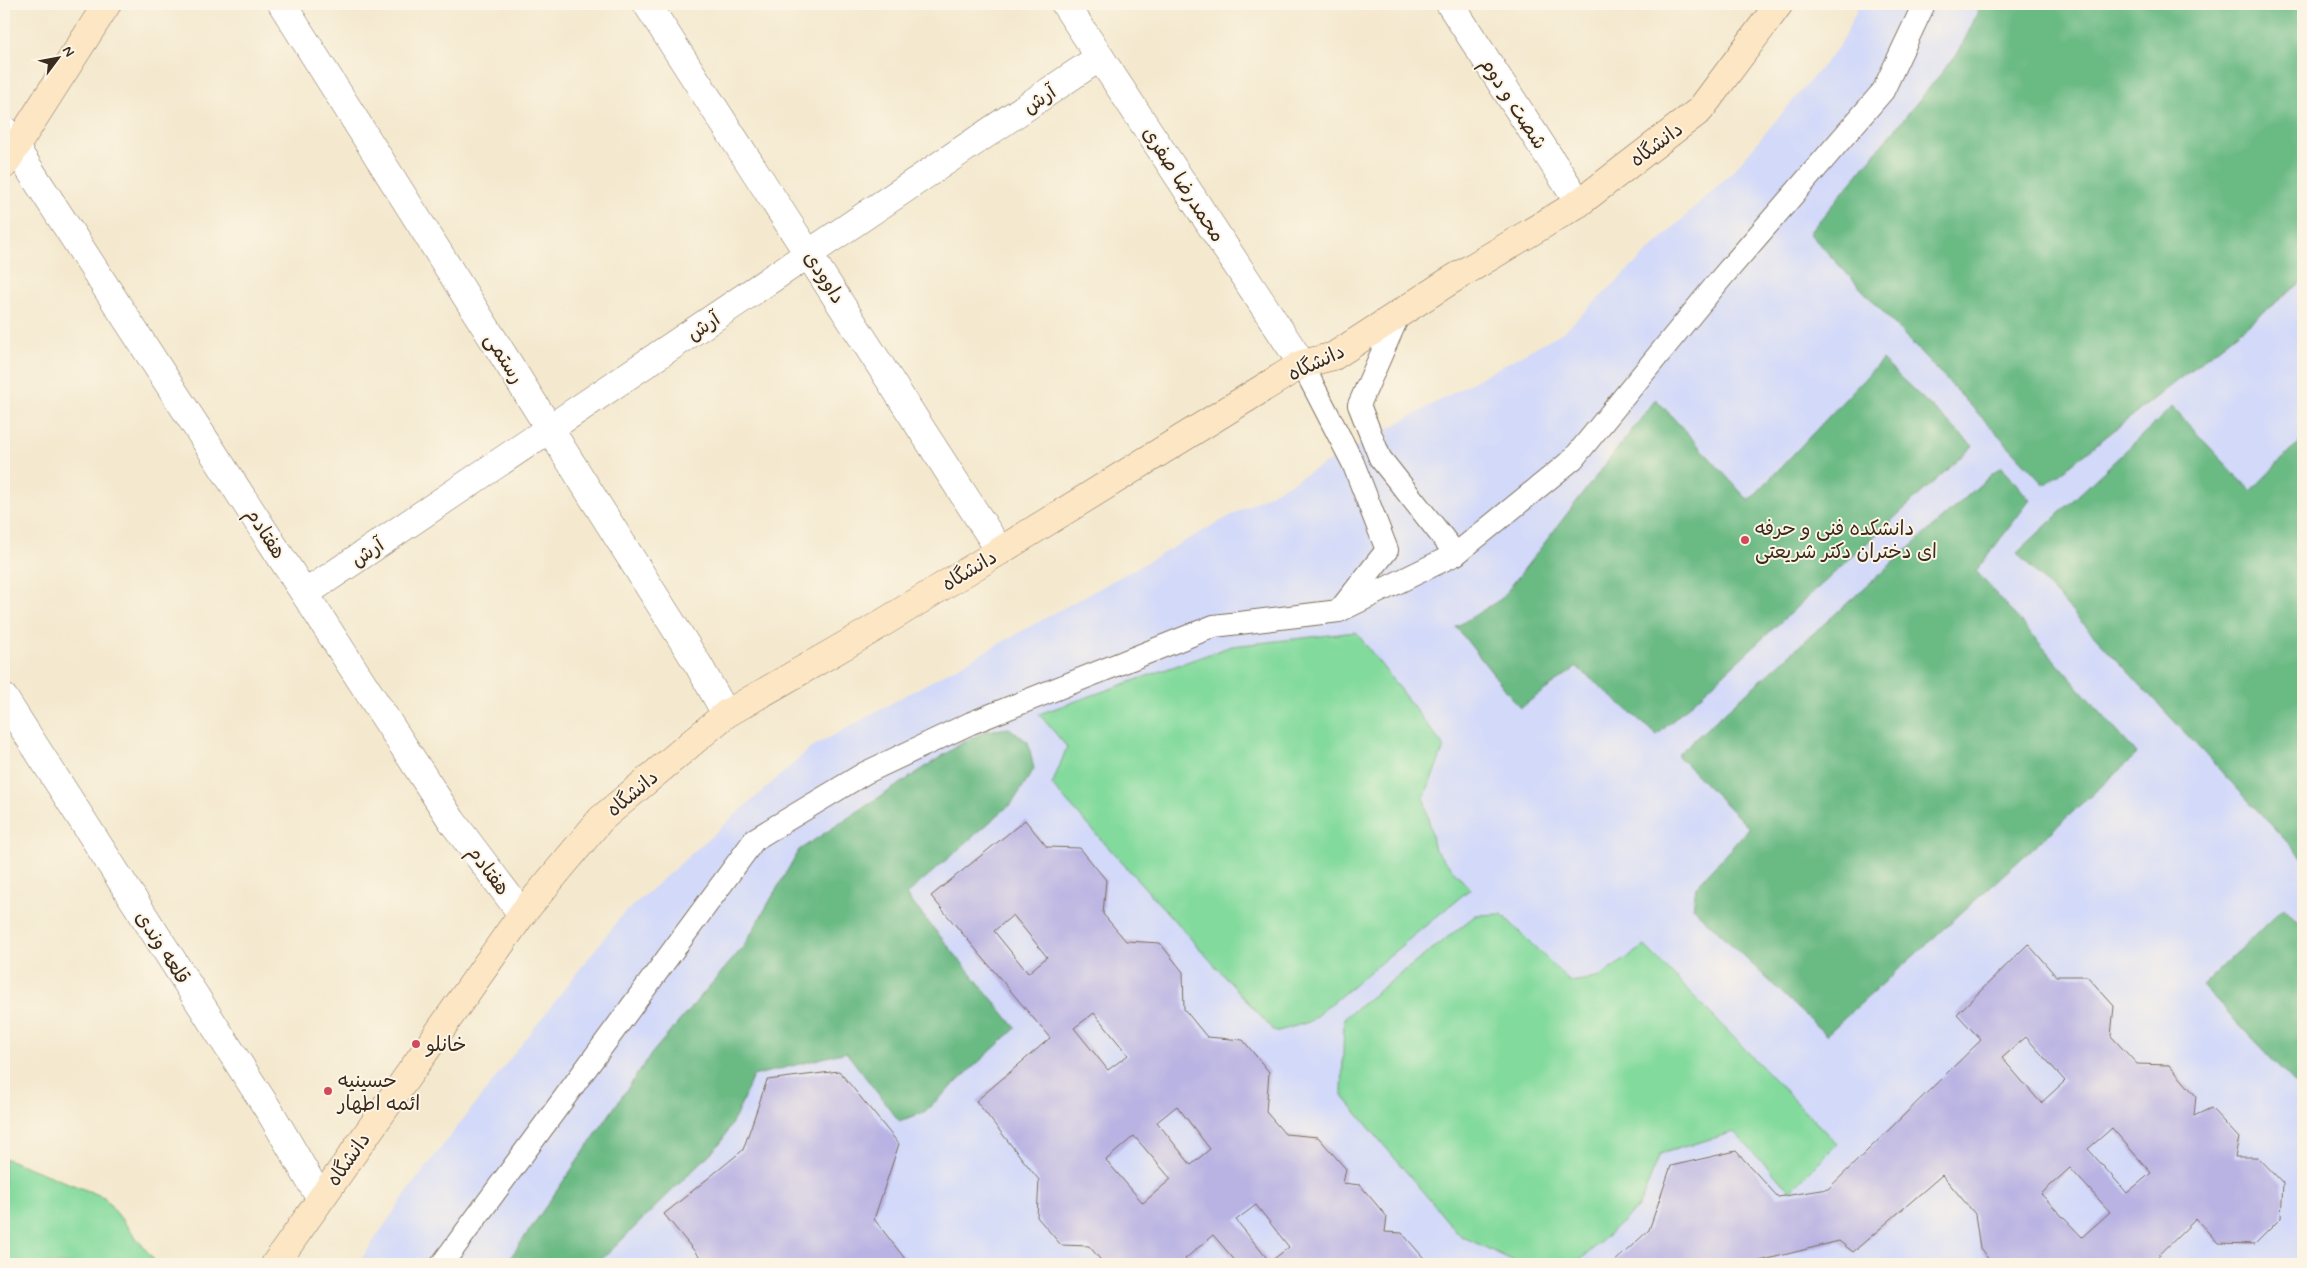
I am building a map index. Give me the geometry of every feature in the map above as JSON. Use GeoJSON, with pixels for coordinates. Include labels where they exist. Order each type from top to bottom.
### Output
{"type":"FeatureCollection","features":[{"type":"Feature","properties":{"kind":"street"},"geometry":{"type":"LineString","coordinates":[[8,148],[107,4]]}},
{"type":"Feature","properties":{"kind":"street","name":"رستمی"},"geometry":{"type":"LineString","coordinates":[[282,4],[700,666],[726,714]]}},
{"type":"Feature","properties":{"kind":"street","name":"داوودی"},"geometry":{"type":"LineString","coordinates":[[647,4],[1000,551]]}},
{"type":"Feature","properties":{"kind":"street","name":"محمدرضا صفری"},"geometry":{"type":"LineString","coordinates":[[1065,4],[1302,364]]}},
{"type":"Feature","properties":{"kind":"street","name":"شصت و دوم"},"geometry":{"type":"LineString","coordinates":[[1450,4],[1579,203]]}},
{"type":"Feature","properties":{"kind":"street","name":"دانشگاه"},"geometry":{"type":"LineString","coordinates":[[275,1264],[522,914],[601,819],[726,714],[863,635],[1302,364],[1334,356],[1579,203],[1700,110],[1779,4]]}},
{"type":"Feature","properties":{"kind":"street","name":"آرش"},"geometry":{"type":"LineString","coordinates":[[306,594],[1100,57]]}},
{"type":"Feature","properties":{"kind":"street","name":"هفتادم"},"geometry":{"type":"LineString","coordinates":[[8,148],[306,594],[452,821],[522,914]]}},
{"type":"Feature","properties":{"kind":"street","name":"قلعه وندی"},"geometry":{"type":"LineString","coordinates":[[4,698],[273,1117],[320,1198]]}},
{"type":"Feature","properties":{"kind":"lane"},"geometry":{"type":"LineString","coordinates":[[442,1264],[755,839],[865,773],[971,723],[1214,626],[1339,611],[1456,554],[1572,459],[1723,276],[1883,91],[1924,4]]}},
{"type":"Feature","properties":{"kind":"lane"},"geometry":{"type":"LineString","coordinates":[[1399,314],[1359,406],[1380,458],[1456,554]]}},
{"type":"Feature","properties":{"kind":"lane"},"geometry":{"type":"LineString","coordinates":[[1302,364],[1353,464],[1387,550],[1339,611]]}},
{"type":"Feature","properties":{"kind":"shaded area","name":"دانشکده فنی و حرفه ای دختران دکتر شریعتی"},"geometry":{"type":"Polygon","coordinates":[[[1860,4],[2303,4],[2303,1264],[358,1264],[409,1189],[621,916],[812,747],[1563,332],[1733,171],[1840,45],[1860,4]]]}},
{"type":"Feature","properties":{"kind":"green space"},"geometry":{"type":"Polygon","coordinates":[[[1982,4],[2303,4],[2303,281],[2045,485],[1809,233],[1958,53],[1982,4]]]}},
{"type":"Feature","properties":{"kind":"green space"},"geometry":{"type":"Polygon","coordinates":[[[1882,360],[1973,446],[1657,735],[1577,667],[1520,708],[1456,627],[1501,599],[1656,399],[1749,501],[1882,360]]]}},
{"type":"Feature","properties":{"kind":"green space"},"geometry":{"type":"Polygon","coordinates":[[[2172,407],[2251,491],[2303,438],[2303,859],[2017,553],[2172,407]]]}},
{"type":"Feature","properties":{"kind":"green space"},"geometry":{"type":"Polygon","coordinates":[[[2001,466],[2030,500],[1976,571],[2137,754],[1826,1035],[1693,908],[1696,887],[1749,828],[1677,755],[2001,466]]]}},
{"type":"Feature","properties":{"kind":"green space"},"geometry":{"type":"Polygon","coordinates":[[[1356,632],[1444,747],[1424,798],[1435,850],[1470,889],[1309,1022],[1275,1032],[1052,785],[1067,747],[1039,714],[1232,646],[1356,632]]]}},
{"type":"Feature","properties":{"kind":"green space"},"geometry":{"type":"Polygon","coordinates":[[[1009,728],[1028,742],[1034,769],[1013,802],[906,895],[1016,1028],[923,1113],[899,1121],[846,1052],[753,1076],[736,1116],[720,1144],[597,1264],[506,1264],[652,1053],[744,946],[799,850],[965,741],[987,731],[1009,728]]]}},
{"type":"Feature","properties":{"kind":"green space"},"geometry":{"type":"Polygon","coordinates":[[[2284,907],[2303,928],[2303,1092],[2202,986],[2284,907]]]}},
{"type":"Feature","properties":{"kind":"green space"},"geometry":{"type":"Polygon","coordinates":[[[1502,914],[1570,982],[1597,978],[1645,946],[1837,1144],[1790,1191],[1734,1132],[1660,1154],[1638,1208],[1576,1264],[1514,1261],[1459,1235],[1342,1095],[1344,1018],[1476,915],[1502,914]]]}},
{"type":"Feature","properties":{"kind":"green space"},"geometry":{"type":"Polygon","coordinates":[[[4,1158],[104,1197],[157,1264],[4,1264],[4,1158]]]}},
{"type":"Feature","properties":{"kind":"building"},"geometry":{"type":"Polygon","coordinates":[[[1025,820],[1047,847],[1080,848],[1106,880],[1103,914],[1126,941],[1160,943],[1183,972],[1184,1009],[1207,1037],[1243,1040],[1269,1072],[1266,1112],[1285,1134],[1318,1137],[1346,1169],[1343,1183],[1360,1185],[1387,1217],[1385,1232],[1402,1233],[1429,1264],[1238,1264],[1213,1235],[1185,1259],[1190,1264],[1104,1264],[1089,1246],[1061,1245],[1037,1217],[1039,1180],[976,1101],[1050,1038],[931,896],[1025,820]],[[1013,915],[994,931],[1028,973],[1047,957],[1013,915]],[[1094,1013],[1074,1028],[1108,1070],[1128,1055],[1094,1013]],[[1177,1106],[1157,1122],[1191,1165],[1210,1149],[1177,1106]],[[1134,1136],[1106,1160],[1143,1203],[1171,1179],[1134,1136]],[[1256,1205],[1236,1220],[1270,1262],[1289,1247],[1256,1205]]]}},
{"type":"Feature","properties":{"kind":"building"},"geometry":{"type":"Polygon","coordinates":[[[2028,944],[2056,976],[2087,976],[2114,1006],[2111,1036],[2137,1064],[2169,1065],[2196,1096],[2194,1116],[2211,1108],[2239,1138],[2235,1157],[2258,1157],[2283,1183],[2281,1218],[2255,1244],[2218,1243],[2196,1219],[2150,1264],[1992,1264],[1980,1248],[1975,1214],[1942,1175],[1853,1252],[1839,1241],[1748,1264],[1612,1264],[1649,1230],[1671,1166],[1736,1151],[1778,1197],[1828,1189],[1981,1040],[1957,1014],[2028,944]],[[2026,1037],[2002,1058],[2041,1103],[2065,1081],[2026,1037]],[[2112,1128],[2088,1149],[2127,1193],[2151,1173],[2112,1128]],[[2070,1168],[2041,1194],[2082,1237],[2110,1212],[2070,1168]]]}},
{"type":"Feature","properties":{"kind":"building"},"geometry":{"type":"Polygon","coordinates":[[[839,1071],[899,1144],[874,1219],[909,1264],[705,1264],[664,1214],[743,1150],[767,1080],[839,1071]]]}},
{"type":"Feature","properties":{"kind":"place","name":"دانشکده فنی و حرفه ای دختران دکتر شریعتی"},"geometry":{"type":"Point","coordinates":[1745,540]}},
{"type":"Feature","properties":{"kind":"place","name":"خانلو"},"geometry":{"type":"Point","coordinates":[416,1044]}},
{"type":"Feature","properties":{"kind":"place","name":"حسینیه ائمه اطهار"},"geometry":{"type":"Point","coordinates":[328,1091]}}]}
